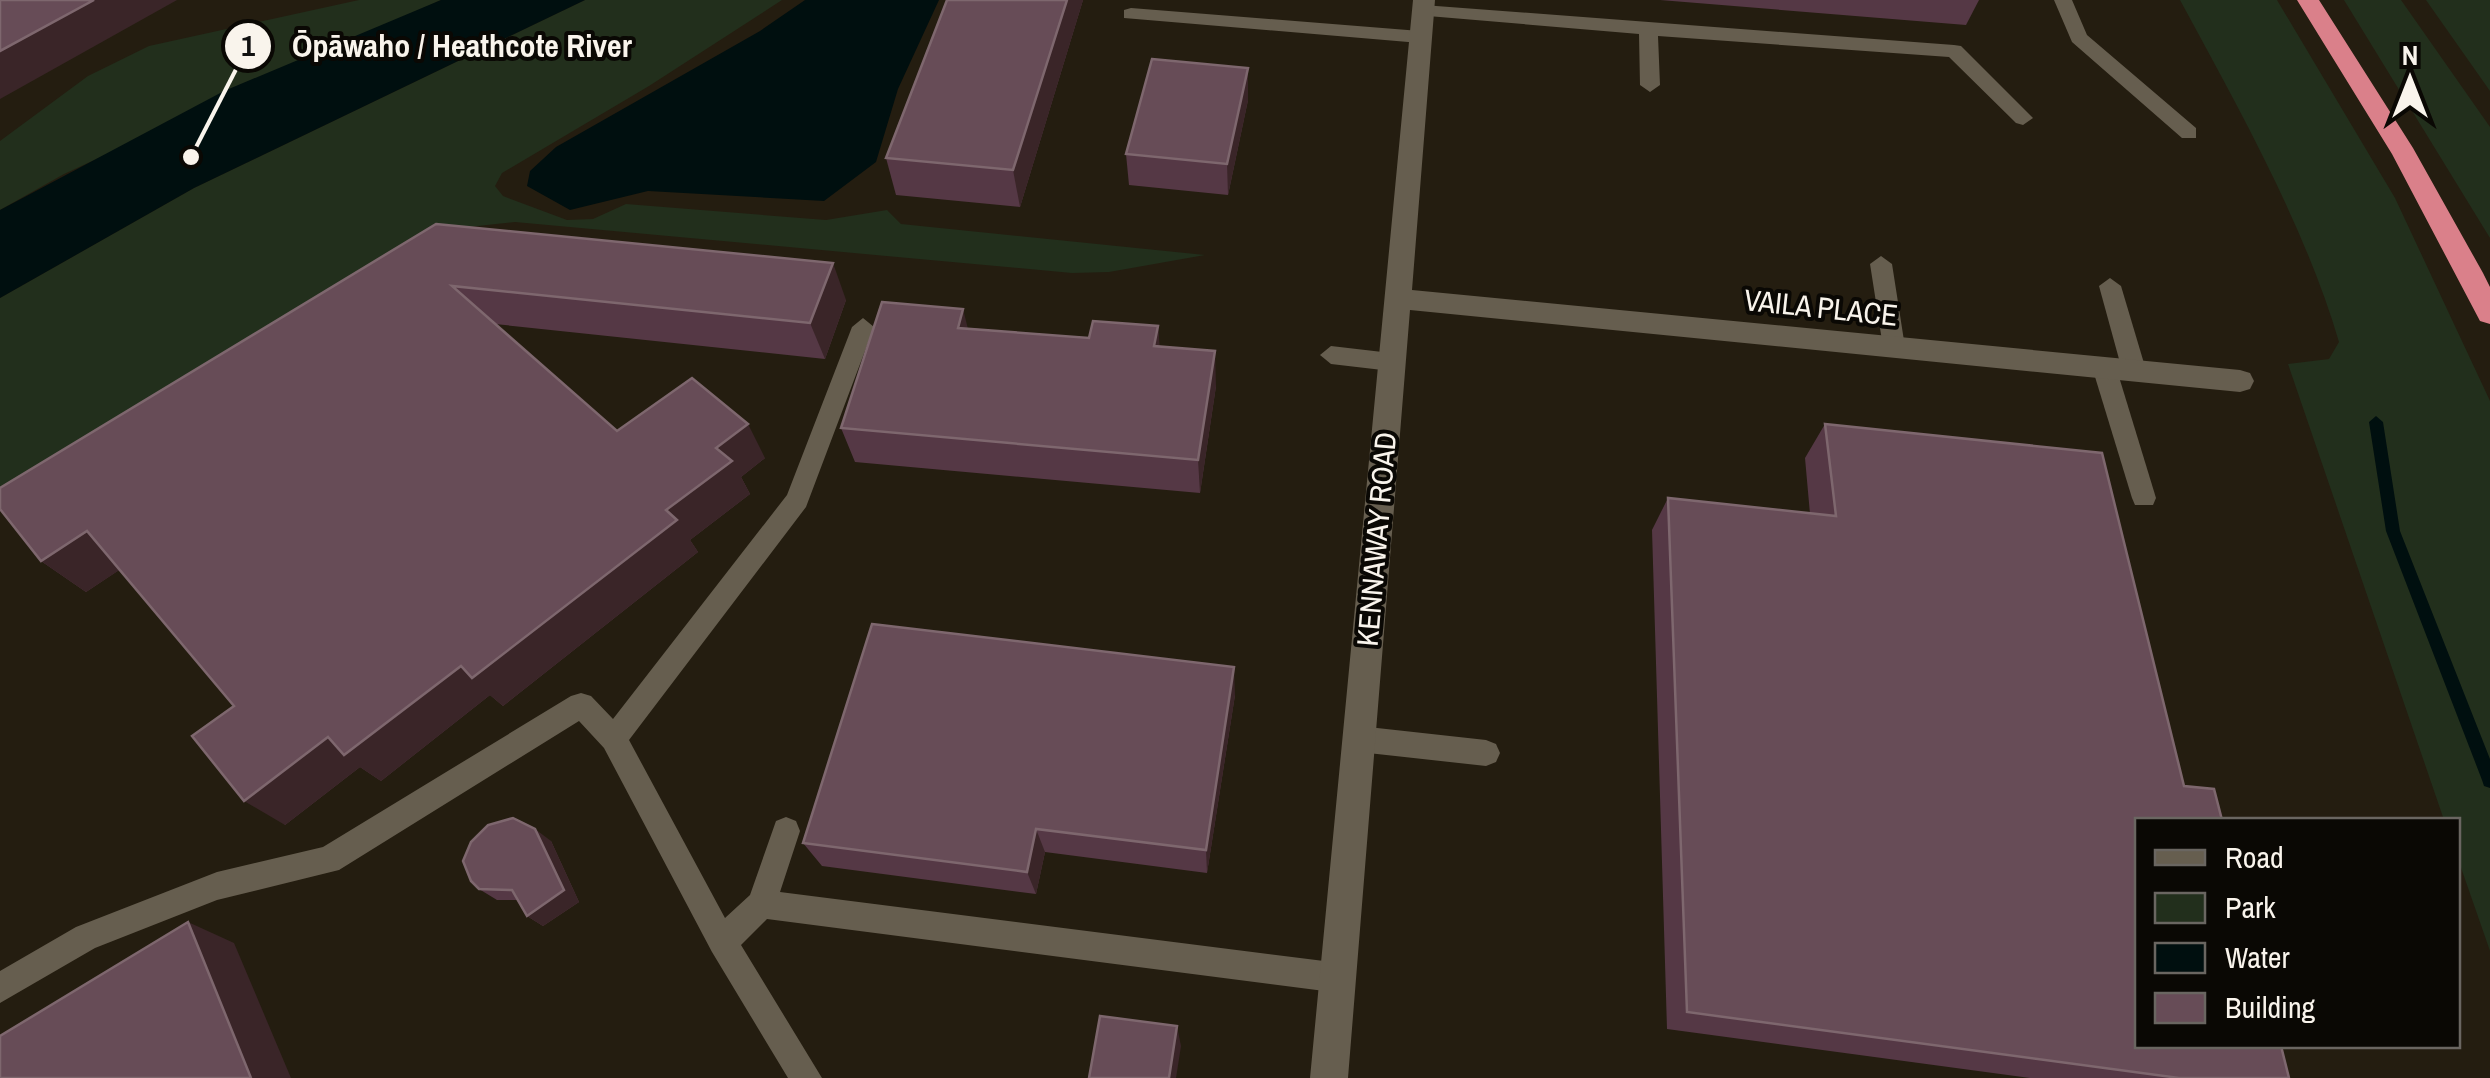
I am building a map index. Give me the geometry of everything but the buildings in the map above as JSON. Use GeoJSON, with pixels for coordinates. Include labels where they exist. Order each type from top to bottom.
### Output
{"type":"FeatureCollection","features":[{"type":"Feature","properties":{"kind":"highway"},"geometry":{"type":"LineString","coordinates":[[2308,0],[2397,140],[2490,314]]}},
{"type":"Feature","properties":{"kind":"street","name":"KENNAWAY ROAD"},"geometry":{"type":"LineString","coordinates":[[1329,1078],[1422,16]]}},
{"type":"Feature","properties":{"kind":"street","name":"VAILA PLACE"},"geometry":{"type":"LineString","coordinates":[[1396,299],[2240,381]]}},
{"type":"Feature","properties":{"kind":"lane"},"geometry":{"type":"LineString","coordinates":[[2063,0],[2079,38],[2190,132]]}},
{"type":"Feature","properties":{"kind":"lane"},"geometry":{"type":"LineString","coordinates":[[1131,14],[1422,16],[1954,51],[2023,118]]}},
{"type":"Feature","properties":{"kind":"lane"},"geometry":{"type":"LineString","coordinates":[[1648,30],[1650,85]]}},
{"type":"Feature","properties":{"kind":"lane"},"geometry":{"type":"LineString","coordinates":[[1882,264],[1894,347]]}},
{"type":"Feature","properties":{"kind":"lane"},"geometry":{"type":"LineString","coordinates":[[2110,286],[2134,370]]}},
{"type":"Feature","properties":{"kind":"lane"},"geometry":{"type":"LineString","coordinates":[[614,740],[797,500],[863,327]]}},
{"type":"Feature","properties":{"kind":"lane"},"geometry":{"type":"LineString","coordinates":[[1331,355],[1391,362]]}},
{"type":"Feature","properties":{"kind":"lane"},"geometry":{"type":"LineString","coordinates":[[2104,368],[2144,498]]}},
{"type":"Feature","properties":{"kind":"lane"},"geometry":{"type":"LineString","coordinates":[[0,988],[86,937],[118,924],[218,886],[329,860],[580,706],[614,740],[795,1073]]}},
{"type":"Feature","properties":{"kind":"lane"},"geometry":{"type":"LineString","coordinates":[[1360,739],[1486,753]]}},
{"type":"Feature","properties":{"kind":"lane"},"geometry":{"type":"LineString","coordinates":[[722,942],[762,904],[786,831]]}},
{"type":"Feature","properties":{"kind":"lane"},"geometry":{"type":"LineString","coordinates":[[762,904],[1340,978]]}},
{"type":"Feature","properties":{"kind":"green space"},"geometry":{"type":"Polygon","coordinates":[[[359,0],[441,0],[64,174],[0,210],[0,141],[88,76],[149,46],[359,0]]]}},
{"type":"Feature","properties":{"kind":"green space"},"geometry":{"type":"Polygon","coordinates":[[[585,0],[782,0],[649,86],[502,173],[495,186],[503,196],[567,220],[593,219],[626,204],[826,220],[887,210],[901,224],[1205,255],[1109,272],[1072,273],[515,222],[459,228],[0,495],[0,298],[194,188],[585,0]]]}},
{"type":"Feature","properties":{"kind":"green space"},"geometry":{"type":"Polygon","coordinates":[[[2180,0],[2277,0],[2395,198],[2490,401],[2490,951],[2460,865],[2460,818],[2443,818],[2288,364],[2329,359],[2339,342],[2289,211],[2180,0]]]}},
{"type":"Feature","properties":{"kind":"green space"},"geometry":{"type":"Polygon","coordinates":[[[2344,0],[2401,0],[2490,127],[2490,238],[2344,0]]]}},
{"type":"Feature","properties":{"kind":"green space"},"geometry":{"type":"Polygon","coordinates":[[[2426,0],[2490,0],[2490,91],[2426,0]]]}},
{"type":"Feature","properties":{"kind":"water"},"geometry":{"type":"Polygon","coordinates":[[[441,0],[585,0],[194,188],[0,298],[0,210],[224,91],[441,0]]]}},
{"type":"Feature","properties":{"kind":"water"},"geometry":{"type":"Polygon","coordinates":[[[805,0],[939,0],[898,89],[876,162],[824,201],[648,191],[570,210],[527,186],[530,171],[556,147],[760,31],[805,0]]]}},
{"type":"Feature","properties":{"kind":"waterway"},"geometry":{"type":"LineString","coordinates":[[2376,422],[2393,531],[2490,780]]}},
{"type":"Feature","properties":{"kind":"place","name":"Ōpāwaho / Heathcote River"},"geometry":{"type":"Point","coordinates":[191,157]}}]}
